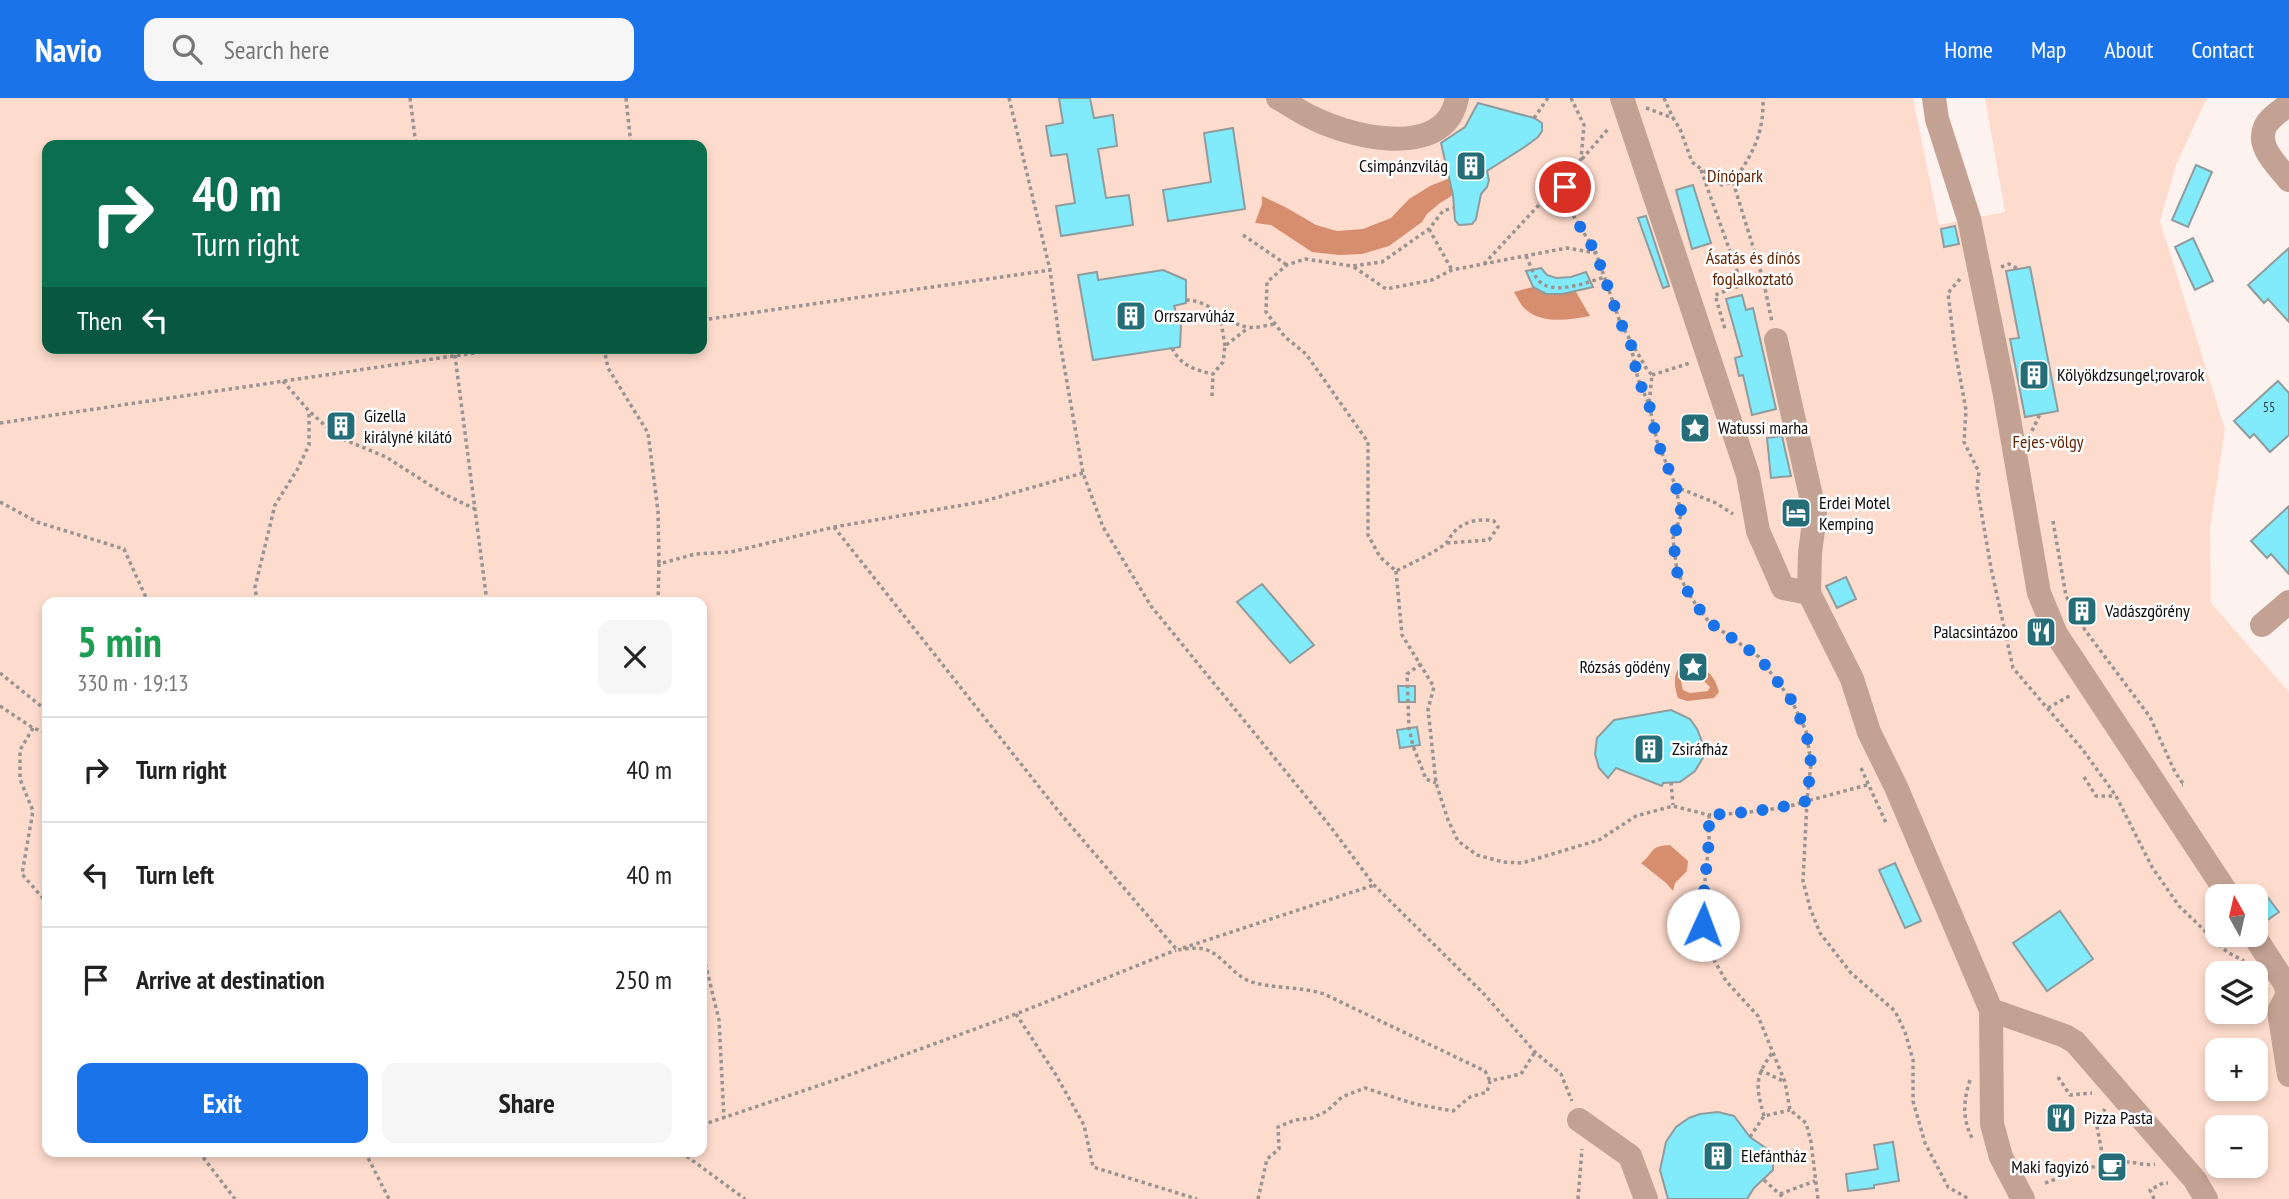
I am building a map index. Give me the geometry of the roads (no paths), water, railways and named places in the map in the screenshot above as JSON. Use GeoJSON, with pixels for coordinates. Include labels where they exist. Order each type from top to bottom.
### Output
{"type":"FeatureCollection","features":[{"type":"Feature","properties":{"kind":"street"},"geometry":{"type":"LineString","coordinates":[[1278,98],[1312,118],[1385,140],[1415,138],[1438,128],[1451,115],[1457,98]]}},
{"type":"Feature","properties":{"kind":"street"},"geometry":{"type":"LineString","coordinates":[[1934,98],[1937,119],[1969,219],[2002,379],[2039,593],[2056,634],[2221,884]]}},
{"type":"Feature","properties":{"kind":"street"},"geometry":{"type":"LineString","coordinates":[[2289,104],[2265,125],[2262,138],[2267,153],[2289,180]]}},
{"type":"Feature","properties":{"kind":"street"},"geometry":{"type":"LineString","coordinates":[[1625,106],[1748,475],[1758,531],[1783,588],[1809,593]]}},
{"type":"Feature","properties":{"kind":"street"},"geometry":{"type":"LineString","coordinates":[[1776,340],[1815,514],[1809,593],[1852,679],[1869,732],[1896,787],[1991,1010],[1992,1124],[2001,1157],[2023,1199]]}},
{"type":"Feature","properties":{"kind":"street"},"geometry":{"type":"LineString","coordinates":[[2262,625],[2289,602]]}},
{"type":"Feature","properties":{"kind":"street"},"geometry":{"type":"LineString","coordinates":[[2261,947],[2289,994],[2279,1011],[2289,1075]]}},
{"type":"Feature","properties":{"kind":"street"},"geometry":{"type":"LineString","coordinates":[[1991,1010],[2065,1036],[2074,1042],[2201,1190]]}},
{"type":"Feature","properties":{"kind":"street"},"geometry":{"type":"LineString","coordinates":[[1580,1120],[1630,1156],[1646,1199]]}},
{"type":"Feature","properties":{"kind":"place","name":"Csimpánzvilág"},"geometry":{"type":"Point","coordinates":[1471,166]}},
{"type":"Feature","properties":{"kind":"place","name":"Orrszarvúház"},"geometry":{"type":"Point","coordinates":[1131,316]}},
{"type":"Feature","properties":{"kind":"place","name":"Kölyökdzsungel;rovarok"},"geometry":{"type":"Point","coordinates":[2034,375]}},
{"type":"Feature","properties":{"kind":"place","name":"Gizella királyné kilátó"},"geometry":{"type":"Point","coordinates":[341,426]}},
{"type":"Feature","properties":{"kind":"place","name":"Watussi marha"},"geometry":{"type":"Point","coordinates":[1695,428]}},
{"type":"Feature","properties":{"kind":"place","name":"Erdei Motel Kemping"},"geometry":{"type":"Point","coordinates":[1796,513]}},
{"type":"Feature","properties":{"kind":"place","name":"Vadászgörény"},"geometry":{"type":"Point","coordinates":[2082,611]}},
{"type":"Feature","properties":{"kind":"place","name":"Palacsintázoo"},"geometry":{"type":"Point","coordinates":[2041,632]}},
{"type":"Feature","properties":{"kind":"place","name":"Rózsás gödény"},"geometry":{"type":"Point","coordinates":[1693,667]}},
{"type":"Feature","properties":{"kind":"place","name":"Zsiráfház"},"geometry":{"type":"Point","coordinates":[1649,749]}},
{"type":"Feature","properties":{"kind":"place","name":"Pizza Pasta"},"geometry":{"type":"Point","coordinates":[2061,1118]}},
{"type":"Feature","properties":{"kind":"place","name":"Elefántház"},"geometry":{"type":"Point","coordinates":[1718,1156]}},
{"type":"Feature","properties":{"kind":"place","name":"Maki fagyizó"},"geometry":{"type":"Point","coordinates":[2112,1167]}},
{"type":"Feature","properties":{"kind":"park label","name":"Dínópark"},"geometry":{"type":"Point","coordinates":[1735,176]}},
{"type":"Feature","properties":{"kind":"park label","name":"Ásatás és dínós foglalkoztató"},"geometry":{"type":"Point","coordinates":[1753,268]}},
{"type":"Feature","properties":{"kind":"park label","name":"Fejes-völgy"},"geometry":{"type":"Point","coordinates":[2048,442]}}]}
